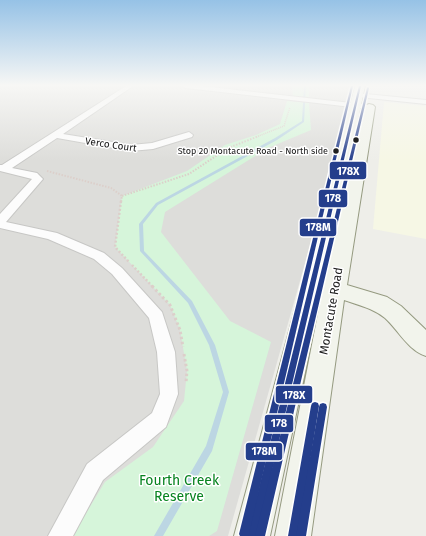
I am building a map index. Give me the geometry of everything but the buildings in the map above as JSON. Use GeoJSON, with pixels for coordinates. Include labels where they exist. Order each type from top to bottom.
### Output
{"type":"FeatureCollection","features":[{"type":"Feature","properties":{"kind":"main road","name":"Montacute Road"},"geometry":{"type":"LineString","coordinates":[[252,536],[324,286],[362,111]]}},
{"type":"Feature","properties":{"kind":"main road","name":"Montacute Road"},"geometry":{"type":"LineString","coordinates":[[293,536],[324,286],[362,111]]}},
{"type":"Feature","properties":{"kind":"main road"},"geometry":{"type":"LineString","coordinates":[[324,286],[367,298],[393,312],[426,346]]}},
{"type":"Feature","properties":{"kind":"street"},"geometry":{"type":"LineString","coordinates":[[2,168],[92,111]]}},
{"type":"Feature","properties":{"kind":"street","name":"Verco Court"},"geometry":{"type":"LineString","coordinates":[[55,135],[131,148],[153,146],[189,135]]}},
{"type":"Feature","properties":{"kind":"street"},"geometry":{"type":"LineString","coordinates":[[0,221],[38,179],[33,175],[2,168]]}},
{"type":"Feature","properties":{"kind":"street"},"geometry":{"type":"LineString","coordinates":[[0,224],[52,236],[99,256],[117,271],[156,316],[166,352],[168,394],[159,420],[95,472],[60,536]]}},
{"type":"Feature","properties":{"kind":"path"},"geometry":{"type":"LineString","coordinates":[[122,196],[189,174],[228,148],[284,126],[289,111]]}},
{"type":"Feature","properties":{"kind":"path"},"geometry":{"type":"LineString","coordinates":[[33,175],[44,171],[54,172],[111,188],[122,196]]}},
{"type":"Feature","properties":{"kind":"path"},"geometry":{"type":"LineString","coordinates":[[122,196],[115,247],[170,305],[180,330],[188,371],[186,386]]}},
{"type":"Feature","properties":{"kind":"shaded area"},"geometry":{"type":"Polygon","coordinates":[[[0,111],[348,111],[228,536],[0,536],[0,111]]]}},
{"type":"Feature","properties":{"kind":"shaded area"},"geometry":{"type":"Polygon","coordinates":[[[383,111],[426,111],[426,239],[373,229],[383,111]]]}},
{"type":"Feature","properties":{"kind":"green space","name":"Fourth Creek Reserve"},"geometry":{"type":"Polygon","coordinates":[[[284,111],[310,111],[311,130],[268,148],[165,212],[161,232],[230,321],[271,342],[217,531],[209,536],[72,536],[105,482],[153,447],[184,401],[187,371],[180,330],[170,305],[115,247],[122,196],[187,171],[225,145],[256,135],[280,124],[284,111]]]}},
{"type":"Feature","properties":{"kind":"waterway"},"geometry":{"type":"LineString","coordinates":[[158,536],[209,448],[226,392],[212,345],[190,302],[142,251],[141,224],[157,204],[276,139],[303,121],[304,111]]}},
{"type":"Feature","properties":{"kind":"transit line","name":"178M"},"geometry":{"type":"LineString","coordinates":[[244,534],[346,111]]}},
{"type":"Feature","properties":{"kind":"transit line","name":"178"},"geometry":{"type":"LineString","coordinates":[[252,536],[354,111]]}},
{"type":"Feature","properties":{"kind":"transit line","name":"178X"},"geometry":{"type":"LineString","coordinates":[[260,536],[362,111]]}},
{"type":"Feature","properties":{"kind":"transit line","name":"178"},"geometry":{"type":"LineString","coordinates":[[293,536],[315,406]]}},
{"type":"Feature","properties":{"kind":"transit line","name":"178X"},"geometry":{"type":"LineString","coordinates":[[301,536],[323,407]]}},
{"type":"Feature","properties":{"kind":"place","name":"Stop 20 Montacute Road - North side"},"geometry":{"type":"Point","coordinates":[336,151]}}]}
